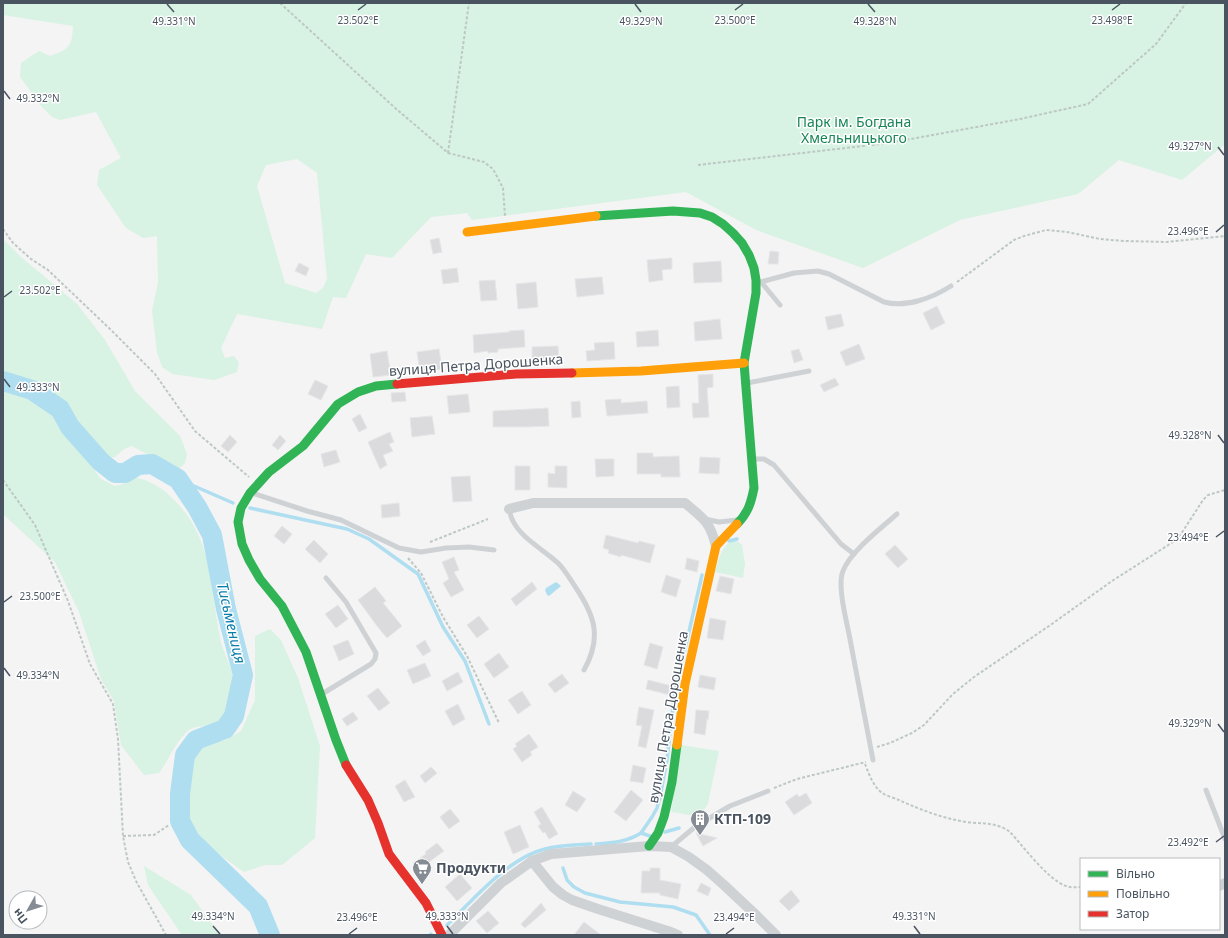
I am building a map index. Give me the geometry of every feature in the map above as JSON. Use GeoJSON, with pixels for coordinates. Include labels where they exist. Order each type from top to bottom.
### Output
{"type":"FeatureCollection","features":[{"type":"Feature","properties":{"kind":"street"},"geometry":{"type":"LineString","coordinates":[[467,232],[626,213],[673,211],[699,212],[726,226],[744,246],[751,258],[760,283],[744,363],[754,488],[750,506],[742,519],[716,546]]}},
{"type":"Feature","properties":{"kind":"street","name":"вулиця Петра Дорошенка"},"geometry":{"type":"LineString","coordinates":[[442,935],[426,903],[389,854],[368,800],[346,765],[306,652],[282,606],[260,579],[249,560],[242,544],[238,522],[241,508],[257,484],[269,472],[303,446],[338,404],[358,392],[376,386],[516,374],[641,371],[744,363]]}},
{"type":"Feature","properties":{"kind":"street"},"geometry":{"type":"LineString","coordinates":[[509,509],[533,503],[685,503],[705,519],[713,533],[716,546]]}},
{"type":"Feature","properties":{"kind":"street","name":"вулиця Петра Дорошенка"},"geometry":{"type":"LineString","coordinates":[[649,846],[658,833],[664,818],[672,782],[685,684],[716,546]]}},
{"type":"Feature","properties":{"kind":"street"},"geometry":{"type":"LineString","coordinates":[[449,935],[501,883],[532,861],[551,854],[649,846],[671,847],[707,870],[776,935]]}},
{"type":"Feature","properties":{"kind":"street"},"geometry":{"type":"LineString","coordinates":[[532,861],[553,887],[572,900],[598,910],[678,935]]}},
{"type":"Feature","properties":{"kind":"lane"},"geometry":{"type":"LineString","coordinates":[[780,305],[760,283],[794,273],[818,271],[829,274],[884,302],[889,303],[920,300],[933,296],[951,286]]}},
{"type":"Feature","properties":{"kind":"lane"},"geometry":{"type":"LineString","coordinates":[[746,383],[809,371]]}},
{"type":"Feature","properties":{"kind":"lane"},"geometry":{"type":"LineString","coordinates":[[752,459],[764,459],[774,465],[841,544],[854,554]]}},
{"type":"Feature","properties":{"kind":"lane"},"geometry":{"type":"LineString","coordinates":[[250,493],[341,520],[399,548],[421,552],[454,547],[494,550]]}},
{"type":"Feature","properties":{"kind":"lane"},"geometry":{"type":"LineString","coordinates":[[509,509],[513,521],[518,529],[525,537],[565,570],[587,604],[594,625],[594,644],[591,659],[584,670]]}},
{"type":"Feature","properties":{"kind":"lane"},"geometry":{"type":"LineString","coordinates":[[873,760],[842,588],[841,575],[843,569],[854,554],[897,514]]}},
{"type":"Feature","properties":{"kind":"lane"},"geometry":{"type":"LineString","coordinates":[[705,519],[719,522],[742,519]]}},
{"type":"Feature","properties":{"kind":"lane"},"geometry":{"type":"LineString","coordinates":[[321,695],[371,664],[375,659],[376,653],[346,602],[326,578]]}},
{"type":"Feature","properties":{"kind":"lane"},"geometry":{"type":"LineString","coordinates":[[1206,790],[1225,840]]}},
{"type":"Feature","properties":{"kind":"lane"},"geometry":{"type":"LineString","coordinates":[[671,847],[696,826],[730,806],[768,791]]}},
{"type":"Feature","properties":{"kind":"path"},"geometry":{"type":"LineString","coordinates":[[280,3],[394,107],[448,153],[484,162],[493,169],[503,188],[506,227]]}},
{"type":"Feature","properties":{"kind":"path"},"geometry":{"type":"LineString","coordinates":[[448,153],[469,3]]}},
{"type":"Feature","properties":{"kind":"path"},"geometry":{"type":"LineString","coordinates":[[698,165],[889,143],[1020,119],[1088,104],[1156,44],[1186,3]]}},
{"type":"Feature","properties":{"kind":"path"},"geometry":{"type":"LineString","coordinates":[[3,229],[13,243],[31,259],[48,270],[155,374],[195,431],[243,470],[257,484]]}},
{"type":"Feature","properties":{"kind":"path"},"geometry":{"type":"LineString","coordinates":[[951,286],[1014,240],[1046,230],[1067,232],[1100,239],[1124,241],[1167,242],[1225,236]]}},
{"type":"Feature","properties":{"kind":"path"},"geometry":{"type":"LineString","coordinates":[[3,480],[35,525],[68,601],[90,664],[113,704],[118,739],[123,836],[128,862],[136,881],[166,935]]}},
{"type":"Feature","properties":{"kind":"path"},"geometry":{"type":"LineString","coordinates":[[871,749],[890,743],[912,733],[924,725],[953,694],[974,677],[1112,581],[1173,542],[1181,534],[1203,500],[1208,495],[1225,490]]}},
{"type":"Feature","properties":{"kind":"path"},"geometry":{"type":"LineString","coordinates":[[430,542],[488,519]]}},
{"type":"Feature","properties":{"kind":"path"},"geometry":{"type":"LineString","coordinates":[[399,548],[422,573],[443,617],[467,656],[499,723]]}},
{"type":"Feature","properties":{"kind":"path"},"geometry":{"type":"LineString","coordinates":[[768,791],[797,779],[873,760]]}},
{"type":"Feature","properties":{"kind":"path"},"geometry":{"type":"LineString","coordinates":[[865,762],[872,781],[883,793],[930,814],[972,823],[995,824],[1005,828],[1037,863],[1058,882],[1071,887],[1080,887]]}},
{"type":"Feature","properties":{"kind":"path"},"geometry":{"type":"LineString","coordinates":[[123,836],[154,835],[169,825]]}},
{"type":"Feature","properties":{"kind":"green space","name":"Парк ім. Богдана Хмельницького"},"geometry":{"type":"Polygon","coordinates":[[[3,3],[1225,3],[1225,147],[1223,146],[1182,180],[1119,160],[1078,194],[960,220],[863,268],[756,230],[686,192],[472,220],[467,213],[431,217],[392,258],[366,254],[346,298],[333,297],[322,329],[237,314],[221,348],[225,358],[234,356],[239,363],[237,372],[214,380],[172,374],[162,367],[157,352],[152,311],[158,282],[157,236],[143,238],[126,228],[97,185],[99,170],[121,158],[96,112],[60,120],[52,117],[42,107],[20,77],[21,63],[39,51],[50,56],[66,49],[71,42],[73,26],[3,15],[3,3]],[[297,159],[266,165],[257,186],[285,283],[316,293],[323,288],[327,279],[317,173],[297,159]]]}},
{"type":"Feature","properties":{"kind":"green space"},"geometry":{"type":"Polygon","coordinates":[[[3,239],[21,257],[77,304],[105,340],[135,391],[180,436],[187,454],[185,463],[178,469],[132,446],[124,449],[115,457],[87,460],[101,479],[115,486],[123,484],[134,477],[151,483],[166,493],[175,501],[197,531],[208,565],[221,642],[233,678],[230,710],[224,721],[219,724],[194,728],[184,734],[159,773],[144,775],[121,745],[114,701],[101,679],[79,612],[55,562],[3,514],[3,239]]]}},
{"type":"Feature","properties":{"kind":"green space"},"geometry":{"type":"Polygon","coordinates":[[[731,541],[737,541],[742,545],[745,564],[743,578],[715,572],[722,551],[731,541]]]}},
{"type":"Feature","properties":{"kind":"green space"},"geometry":{"type":"Polygon","coordinates":[[[270,629],[281,640],[298,678],[320,746],[315,838],[282,865],[265,865],[244,872],[213,850],[193,828],[188,816],[188,791],[193,755],[203,744],[226,740],[241,731],[255,700],[255,636],[270,629]]]}},
{"type":"Feature","properties":{"kind":"green space"},"geometry":{"type":"Polygon","coordinates":[[[681,745],[719,751],[708,803],[705,809],[701,812],[692,815],[671,812],[681,745]]]}},
{"type":"Feature","properties":{"kind":"green space"},"geometry":{"type":"Polygon","coordinates":[[[144,866],[191,895],[220,935],[182,935],[148,885],[144,866]]]}},
{"type":"Feature","properties":{"kind":"water"},"geometry":{"type":"Polygon","coordinates":[[[556,582],[561,586],[549,596],[547,595],[545,590],[546,588],[556,582]]]}},
{"type":"Feature","properties":{"kind":"building"},"geometry":{"type":"Polygon","coordinates":[[[439,238],[442,252],[433,254],[430,240],[439,238]]]}},
{"type":"Feature","properties":{"kind":"building"},"geometry":{"type":"Polygon","coordinates":[[[770,251],[779,252],[778,264],[768,264],[770,251]]]}},
{"type":"Feature","properties":{"kind":"building"},"geometry":{"type":"Polygon","coordinates":[[[672,258],[672,269],[662,270],[663,280],[649,282],[647,260],[672,258]]]}},
{"type":"Feature","properties":{"kind":"building"},"geometry":{"type":"Polygon","coordinates":[[[721,261],[722,282],[694,283],[693,263],[721,261]]]}},
{"type":"Feature","properties":{"kind":"building"},"geometry":{"type":"Polygon","coordinates":[[[299,263],[309,268],[306,276],[295,271],[299,263]]]}},
{"type":"Feature","properties":{"kind":"building"},"geometry":{"type":"Polygon","coordinates":[[[457,268],[459,282],[443,284],[441,270],[457,268]]]}},
{"type":"Feature","properties":{"kind":"building"},"geometry":{"type":"Polygon","coordinates":[[[602,277],[604,294],[577,297],[575,279],[602,277]]]}},
{"type":"Feature","properties":{"kind":"building"},"geometry":{"type":"Polygon","coordinates":[[[495,280],[497,300],[481,301],[479,281],[495,280]]]}},
{"type":"Feature","properties":{"kind":"building"},"geometry":{"type":"Polygon","coordinates":[[[536,282],[538,307],[518,309],[516,284],[536,282]]]}},
{"type":"Feature","properties":{"kind":"building"},"geometry":{"type":"Polygon","coordinates":[[[937,306],[945,323],[931,330],[923,313],[937,306]]]}},
{"type":"Feature","properties":{"kind":"building"},"geometry":{"type":"Polygon","coordinates":[[[841,314],[844,326],[828,330],[825,317],[841,314]]]}},
{"type":"Feature","properties":{"kind":"building"},"geometry":{"type":"Polygon","coordinates":[[[720,319],[722,339],[695,341],[694,322],[720,319]]]}},
{"type":"Feature","properties":{"kind":"building"},"geometry":{"type":"Polygon","coordinates":[[[524,330],[525,347],[498,349],[498,352],[488,353],[488,351],[474,353],[473,335],[524,330]]]}},
{"type":"Feature","properties":{"kind":"building"},"geometry":{"type":"Polygon","coordinates":[[[658,330],[659,346],[637,347],[636,332],[658,330]]]}},
{"type":"Feature","properties":{"kind":"building"},"geometry":{"type":"Polygon","coordinates":[[[614,342],[615,359],[587,361],[586,351],[595,350],[594,343],[614,342]]]}},
{"type":"Feature","properties":{"kind":"building"},"geometry":{"type":"Polygon","coordinates":[[[859,344],[865,359],[846,366],[840,352],[859,344]]]}},
{"type":"Feature","properties":{"kind":"building"},"geometry":{"type":"Polygon","coordinates":[[[558,346],[559,360],[543,361],[544,363],[535,363],[535,361],[532,361],[532,347],[558,346]]]}},
{"type":"Feature","properties":{"kind":"building"},"geometry":{"type":"Polygon","coordinates":[[[439,349],[442,369],[420,372],[417,352],[439,349]]]}},
{"type":"Feature","properties":{"kind":"building"},"geometry":{"type":"Polygon","coordinates":[[[799,349],[803,360],[794,363],[791,351],[799,349]]]}},
{"type":"Feature","properties":{"kind":"building"},"geometry":{"type":"Polygon","coordinates":[[[387,351],[391,375],[373,377],[370,354],[387,351]]]}},
{"type":"Feature","properties":{"kind":"building"},"geometry":{"type":"Polygon","coordinates":[[[713,374],[713,387],[707,388],[709,417],[693,418],[692,403],[699,403],[698,375],[713,374]]]}},
{"type":"Feature","properties":{"kind":"building"},"geometry":{"type":"Polygon","coordinates":[[[835,378],[839,385],[824,392],[820,385],[835,378]]]}},
{"type":"Feature","properties":{"kind":"building"},"geometry":{"type":"Polygon","coordinates":[[[315,380],[328,386],[321,400],[308,394],[315,380]]]}},
{"type":"Feature","properties":{"kind":"building"},"geometry":{"type":"Polygon","coordinates":[[[679,386],[680,407],[667,408],[666,387],[679,386]]]}},
{"type":"Feature","properties":{"kind":"building"},"geometry":{"type":"Polygon","coordinates":[[[405,392],[406,401],[392,402],[391,393],[405,392]]]}},
{"type":"Feature","properties":{"kind":"building"},"geometry":{"type":"Polygon","coordinates":[[[468,394],[470,412],[449,414],[447,396],[468,394]]]}},
{"type":"Feature","properties":{"kind":"building"},"geometry":{"type":"Polygon","coordinates":[[[621,399],[621,403],[647,401],[648,413],[607,416],[605,400],[621,399]]]}},
{"type":"Feature","properties":{"kind":"building"},"geometry":{"type":"Polygon","coordinates":[[[580,401],[581,417],[572,418],[571,402],[580,401]]]}},
{"type":"Feature","properties":{"kind":"building"},"geometry":{"type":"Polygon","coordinates":[[[548,408],[549,426],[493,427],[493,411],[548,408]]]}},
{"type":"Feature","properties":{"kind":"building"},"geometry":{"type":"Polygon","coordinates":[[[360,414],[367,428],[359,432],[352,419],[360,414]]]}},
{"type":"Feature","properties":{"kind":"building"},"geometry":{"type":"Polygon","coordinates":[[[432,416],[435,434],[412,437],[410,418],[432,416]]]}},
{"type":"Feature","properties":{"kind":"building"},"geometry":{"type":"Polygon","coordinates":[[[390,432],[394,442],[389,444],[393,451],[383,455],[387,465],[380,469],[368,442],[390,432]]]}},
{"type":"Feature","properties":{"kind":"building"},"geometry":{"type":"Polygon","coordinates":[[[230,435],[237,442],[228,452],[221,446],[230,435]]]}},
{"type":"Feature","properties":{"kind":"building"},"geometry":{"type":"Polygon","coordinates":[[[280,435],[286,441],[278,450],[272,445],[280,435]]]}},
{"type":"Feature","properties":{"kind":"building"},"geometry":{"type":"Polygon","coordinates":[[[336,450],[340,462],[324,467],[321,454],[336,450]]]}},
{"type":"Feature","properties":{"kind":"building"},"geometry":{"type":"Polygon","coordinates":[[[637,453],[653,453],[653,457],[679,456],[680,477],[661,477],[661,474],[637,474],[637,453]]]}},
{"type":"Feature","properties":{"kind":"building"},"geometry":{"type":"Polygon","coordinates":[[[700,457],[720,458],[719,474],[699,473],[700,457]]]}},
{"type":"Feature","properties":{"kind":"building"},"geometry":{"type":"Polygon","coordinates":[[[595,459],[614,459],[614,476],[596,477],[595,459]]]}},
{"type":"Feature","properties":{"kind":"building"},"geometry":{"type":"Polygon","coordinates":[[[515,466],[530,466],[530,490],[515,490],[515,466]]]}},
{"type":"Feature","properties":{"kind":"building"},"geometry":{"type":"Polygon","coordinates":[[[555,466],[567,466],[567,488],[548,487],[548,473],[555,474],[555,466]]]}},
{"type":"Feature","properties":{"kind":"building"},"geometry":{"type":"Polygon","coordinates":[[[470,476],[472,501],[453,502],[451,477],[470,476]]]}},
{"type":"Feature","properties":{"kind":"building"},"geometry":{"type":"Polygon","coordinates":[[[399,503],[400,516],[382,518],[381,505],[399,503]]]}},
{"type":"Feature","properties":{"kind":"building"},"geometry":{"type":"Polygon","coordinates":[[[282,526],[292,534],[284,544],[274,536],[282,526]]]}},
{"type":"Feature","properties":{"kind":"building"},"geometry":{"type":"Polygon","coordinates":[[[606,535],[638,543],[639,541],[655,545],[650,563],[608,553],[609,550],[603,548],[606,535]]]}},
{"type":"Feature","properties":{"kind":"building"},"geometry":{"type":"Polygon","coordinates":[[[314,540],[328,554],[320,563],[305,549],[314,540]]]}},
{"type":"Feature","properties":{"kind":"building"},"geometry":{"type":"Polygon","coordinates":[[[895,545],[908,559],[898,568],[885,554],[895,545]]]}},
{"type":"Feature","properties":{"kind":"building"},"geometry":{"type":"Polygon","coordinates":[[[454,557],[459,570],[454,572],[464,590],[451,597],[443,583],[449,579],[442,562],[454,557]]]}},
{"type":"Feature","properties":{"kind":"building"},"geometry":{"type":"Polygon","coordinates":[[[687,558],[699,561],[697,572],[685,569],[687,558]]]}},
{"type":"Feature","properties":{"kind":"building"},"geometry":{"type":"Polygon","coordinates":[[[666,575],[681,580],[676,597],[661,592],[666,575]]]}},
{"type":"Feature","properties":{"kind":"building"},"geometry":{"type":"Polygon","coordinates":[[[720,576],[734,579],[731,594],[716,591],[720,576]]]}},
{"type":"Feature","properties":{"kind":"building"},"geometry":{"type":"Polygon","coordinates":[[[532,582],[537,589],[516,606],[511,599],[532,582]]]}},
{"type":"Feature","properties":{"kind":"building"},"geometry":{"type":"Polygon","coordinates":[[[375,587],[386,601],[383,603],[402,626],[387,638],[358,600],[375,587]]]}},
{"type":"Feature","properties":{"kind":"building"},"geometry":{"type":"Polygon","coordinates":[[[338,605],[348,619],[336,628],[325,614],[338,605]]]}},
{"type":"Feature","properties":{"kind":"building"},"geometry":{"type":"Polygon","coordinates":[[[479,616],[489,629],[477,638],[467,625],[479,616]]]}},
{"type":"Feature","properties":{"kind":"building"},"geometry":{"type":"Polygon","coordinates":[[[710,618],[726,621],[723,640],[707,638],[710,618]]]}},
{"type":"Feature","properties":{"kind":"building"},"geometry":{"type":"Polygon","coordinates":[[[348,640],[354,654],[339,661],[333,646],[348,640]]]}},
{"type":"Feature","properties":{"kind":"building"},"geometry":{"type":"Polygon","coordinates":[[[425,640],[431,651],[423,656],[416,646],[425,640]]]}},
{"type":"Feature","properties":{"kind":"building"},"geometry":{"type":"Polygon","coordinates":[[[650,643],[663,647],[657,669],[644,665],[650,643]]]}},
{"type":"Feature","properties":{"kind":"building"},"geometry":{"type":"Polygon","coordinates":[[[499,653],[509,667],[494,678],[484,664],[499,653]]]}},
{"type":"Feature","properties":{"kind":"building"},"geometry":{"type":"Polygon","coordinates":[[[425,663],[431,676],[413,684],[407,670],[425,663]]]}},
{"type":"Feature","properties":{"kind":"building"},"geometry":{"type":"Polygon","coordinates":[[[458,672],[463,682],[447,691],[442,681],[458,672]]]}},
{"type":"Feature","properties":{"kind":"building"},"geometry":{"type":"Polygon","coordinates":[[[562,674],[569,683],[555,693],[548,684],[562,674]]]}},
{"type":"Feature","properties":{"kind":"building"},"geometry":{"type":"Polygon","coordinates":[[[700,675],[716,678],[714,690],[698,687],[700,675]]]}},
{"type":"Feature","properties":{"kind":"building"},"geometry":{"type":"Polygon","coordinates":[[[648,680],[672,686],[670,695],[646,689],[648,680]]]}},
{"type":"Feature","properties":{"kind":"building"},"geometry":{"type":"Polygon","coordinates":[[[378,688],[390,703],[379,711],[367,696],[378,688]]]}},
{"type":"Feature","properties":{"kind":"building"},"geometry":{"type":"Polygon","coordinates":[[[522,691],[531,705],[518,714],[508,700],[522,691]]]}},
{"type":"Feature","properties":{"kind":"building"},"geometry":{"type":"Polygon","coordinates":[[[458,704],[465,719],[453,726],[445,711],[458,704]]]}},
{"type":"Feature","properties":{"kind":"building"},"geometry":{"type":"Polygon","coordinates":[[[639,707],[654,710],[646,748],[638,746],[642,726],[636,725],[639,707]]]}},
{"type":"Feature","properties":{"kind":"building"},"geometry":{"type":"Polygon","coordinates":[[[696,710],[709,711],[705,735],[694,733],[696,710]]]}},
{"type":"Feature","properties":{"kind":"building"},"geometry":{"type":"Polygon","coordinates":[[[353,712],[358,719],[347,726],[342,719],[353,712]]]}},
{"type":"Feature","properties":{"kind":"building"},"geometry":{"type":"Polygon","coordinates":[[[529,734],[538,747],[530,752],[532,755],[522,762],[513,749],[517,746],[515,744],[529,734]]]}},
{"type":"Feature","properties":{"kind":"building"},"geometry":{"type":"Polygon","coordinates":[[[633,765],[646,768],[643,783],[630,781],[633,765]]]}},
{"type":"Feature","properties":{"kind":"building"},"geometry":{"type":"Polygon","coordinates":[[[431,767],[437,773],[425,783],[420,776],[431,767]]]}},
{"type":"Feature","properties":{"kind":"building"},"geometry":{"type":"Polygon","coordinates":[[[405,780],[415,797],[404,802],[395,786],[405,780]]]}},
{"type":"Feature","properties":{"kind":"building"},"geometry":{"type":"Polygon","coordinates":[[[631,790],[643,800],[626,821],[614,812],[631,790]]]}},
{"type":"Feature","properties":{"kind":"building"},"geometry":{"type":"Polygon","coordinates":[[[573,791],[586,799],[577,812],[565,805],[573,791]]]}},
{"type":"Feature","properties":{"kind":"building"},"geometry":{"type":"Polygon","coordinates":[[[806,793],[812,803],[794,815],[785,802],[797,794],[799,797],[806,793]]]}},
{"type":"Feature","properties":{"kind":"building"},"geometry":{"type":"Polygon","coordinates":[[[542,807],[558,834],[549,839],[545,832],[543,833],[538,826],[541,824],[534,812],[542,807]]]}},
{"type":"Feature","properties":{"kind":"building"},"geometry":{"type":"Polygon","coordinates":[[[450,809],[460,821],[449,829],[440,817],[450,809]]]}},
{"type":"Feature","properties":{"kind":"building"},"geometry":{"type":"Polygon","coordinates":[[[520,825],[529,847],[513,854],[504,832],[520,825]]]}},
{"type":"Feature","properties":{"kind":"building"},"geometry":{"type":"Polygon","coordinates":[[[696,833],[717,838],[703,846],[696,833]]]}},
{"type":"Feature","properties":{"kind":"building"},"geometry":{"type":"Polygon","coordinates":[[[437,843],[444,851],[418,870],[413,863],[426,854],[425,852],[437,843]]]}},
{"type":"Feature","properties":{"kind":"building"},"geometry":{"type":"Polygon","coordinates":[[[650,868],[660,868],[660,880],[681,884],[678,899],[660,895],[660,893],[641,893],[642,871],[650,871],[650,868]]]}},
{"type":"Feature","properties":{"kind":"building"},"geometry":{"type":"Polygon","coordinates":[[[460,874],[472,888],[457,901],[445,887],[460,874]]]}},
{"type":"Feature","properties":{"kind":"building"},"geometry":{"type":"Polygon","coordinates":[[[701,883],[711,888],[708,896],[697,891],[701,883]]]}},
{"type":"Feature","properties":{"kind":"building"},"geometry":{"type":"Polygon","coordinates":[[[791,890],[800,901],[789,911],[779,901],[791,890]]]}},
{"type":"Feature","properties":{"kind":"building"},"geometry":{"type":"Polygon","coordinates":[[[541,903],[546,910],[525,928],[521,924],[541,903]]]}},
{"type":"Feature","properties":{"kind":"building"},"geometry":{"type":"Polygon","coordinates":[[[488,911],[499,923],[487,933],[476,921],[488,911]]]}},
{"type":"Feature","properties":{"kind":"building"},"geometry":{"type":"Polygon","coordinates":[[[584,922],[601,935],[574,935],[584,922]]]}},
{"type":"Feature","properties":{"kind":"waterway","name":"Тисьмениця"},"geometry":{"type":"LineString","coordinates":[[3,381],[32,390],[60,409],[70,427],[101,462],[115,473],[125,473],[138,465],[152,464],[178,479],[197,507],[212,535],[226,609],[243,675],[234,716],[225,729],[196,740],[185,755],[180,794],[180,821],[190,840],[258,906],[270,935]]}},
{"type":"Feature","properties":{"kind":"waterway"},"geometry":{"type":"LineString","coordinates":[[178,479],[233,503]]}},
{"type":"Feature","properties":{"kind":"waterway"},"geometry":{"type":"LineString","coordinates":[[250,508],[347,529],[369,539],[418,574],[443,627],[465,661],[489,724]]}},
{"type":"Feature","properties":{"kind":"waterway"},"geometry":{"type":"LineString","coordinates":[[729,541],[737,539]]}},
{"type":"Feature","properties":{"kind":"waterway"},"geometry":{"type":"LineString","coordinates":[[641,833],[657,808],[660,797],[667,760],[674,697],[702,575]]}},
{"type":"Feature","properties":{"kind":"waterway"},"geometry":{"type":"LineString","coordinates":[[665,832],[679,828]]}},
{"type":"Feature","properties":{"kind":"waterway"},"geometry":{"type":"LineString","coordinates":[[596,844],[625,840],[641,833],[650,836]]}},
{"type":"Feature","properties":{"kind":"waterway"},"geometry":{"type":"LineString","coordinates":[[447,925],[492,881],[518,861],[545,849],[568,845],[591,844]]}},
{"type":"Feature","properties":{"kind":"waterway"},"geometry":{"type":"LineString","coordinates":[[563,868],[567,880],[574,887],[585,893],[620,902],[673,907],[696,915],[710,935]]}},
{"type":"Feature","properties":{"kind":"traffic: fast"},"geometry":{"type":"LineString","coordinates":[[596,216],[673,211],[700,213],[712,217],[723,224],[742,243],[749,255],[754,268],[756,293],[744,363],[754,488],[748,508],[744,516],[737,524]]}},
{"type":"Feature","properties":{"kind":"traffic: fast"},"geometry":{"type":"LineString","coordinates":[[346,765],[306,652],[282,606],[260,579],[249,560],[242,544],[238,522],[241,508],[250,493],[269,472],[303,446],[338,404],[358,392],[376,386],[397,384]]}},
{"type":"Feature","properties":{"kind":"traffic: fast"},"geometry":{"type":"LineString","coordinates":[[649,846],[658,833],[664,817],[672,782],[677,745]]}},
{"type":"Feature","properties":{"kind":"traffic: slow"},"geometry":{"type":"LineString","coordinates":[[467,232],[596,216]]}},
{"type":"Feature","properties":{"kind":"traffic: slow"},"geometry":{"type":"LineString","coordinates":[[572,373],[641,371],[744,363]]}},
{"type":"Feature","properties":{"kind":"traffic: slow"},"geometry":{"type":"LineString","coordinates":[[677,745],[685,684],[716,546],[737,524]]}},
{"type":"Feature","properties":{"kind":"traffic: jam"},"geometry":{"type":"LineString","coordinates":[[397,384],[516,374],[572,373]]}},
{"type":"Feature","properties":{"kind":"traffic: jam"},"geometry":{"type":"LineString","coordinates":[[346,765],[368,800],[389,854],[426,903],[442,935]]}},
{"type":"Feature","properties":{"kind":"place","name":"КТП-109"},"geometry":{"type":"Point","coordinates":[700,836]}},
{"type":"Feature","properties":{"kind":"place","name":"Продукти"},"geometry":{"type":"Point","coordinates":[422,885]}}]}
